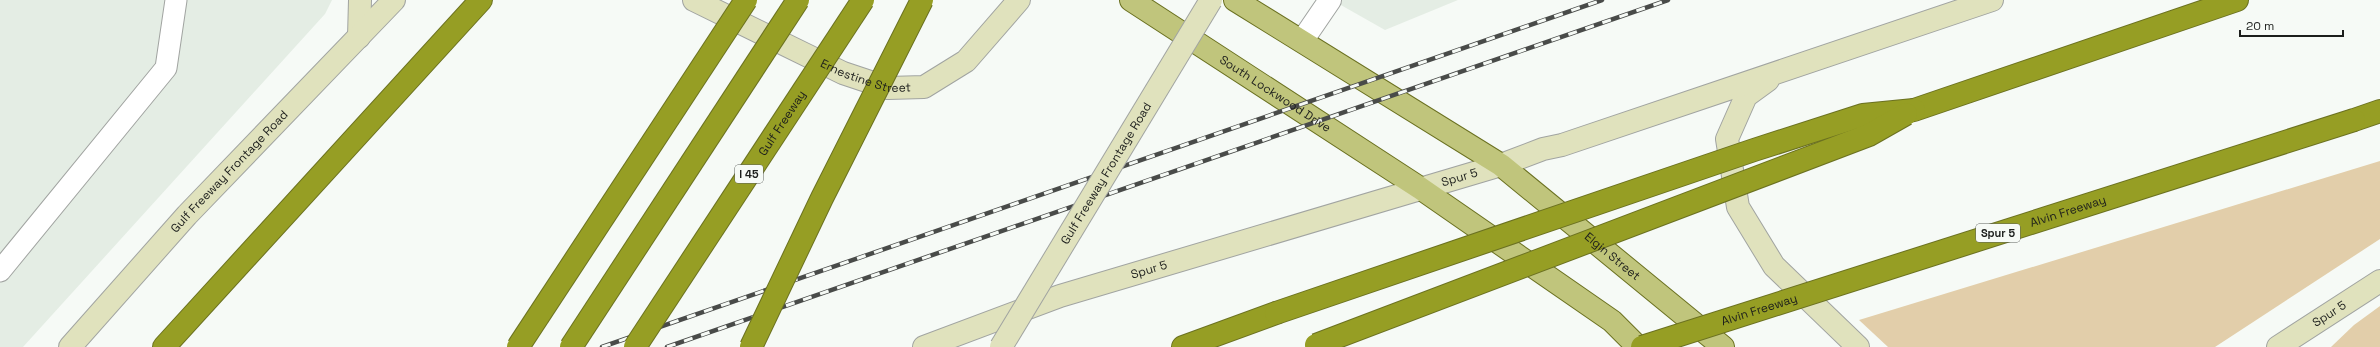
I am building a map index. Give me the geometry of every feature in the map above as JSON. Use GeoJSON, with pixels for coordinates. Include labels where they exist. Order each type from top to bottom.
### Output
{"type":"FeatureCollection","features":[{"type":"Feature","properties":{"kind":"highway"},"geometry":{"type":"LineString","coordinates":[[164,347],[481,0]]}},
{"type":"Feature","properties":{"kind":"highway"},"geometry":{"type":"LineString","coordinates":[[518,347],[746,0]]}},
{"type":"Feature","properties":{"kind":"highway"},"geometry":{"type":"LineString","coordinates":[[572,347],[798,0]]}},
{"type":"Feature","properties":{"kind":"highway","name":"Gulf Freeway"},"geometry":{"type":"LineString","coordinates":[[635,347],[863,0]]}},
{"type":"Feature","properties":{"kind":"highway"},"geometry":{"type":"LineString","coordinates":[[751,347],[822,198],[922,0]]}},
{"type":"Feature","properties":{"kind":"highway"},"geometry":{"type":"LineString","coordinates":[[1314,346],[1868,135],[1914,110],[2237,0]]}},
{"type":"Feature","properties":{"kind":"highway"},"geometry":{"type":"LineString","coordinates":[[1182,347],[1276,313],[1754,150],[1864,115],[1914,110]]}},
{"type":"Feature","properties":{"kind":"highway","name":"Alvin Freeway"},"geometry":{"type":"LineString","coordinates":[[1642,347],[2380,111]]}},
{"type":"Feature","properties":{"kind":"main road"},"geometry":{"type":"LineString","coordinates":[[359,37],[360,0]]}},
{"type":"Feature","properties":{"kind":"main road","name":"Gulf Freeway Frontage Road"},"geometry":{"type":"LineString","coordinates":[[70,347],[187,215],[394,0]]}},
{"type":"Feature","properties":{"kind":"main road","name":"Ernestine Street"},"geometry":{"type":"LineString","coordinates":[[694,0],[843,73],[888,88],[924,87],[966,62],[1019,0]]}},
{"type":"Feature","properties":{"kind":"main road","name":"South Lockwood Drive"},"geometry":{"type":"LineString","coordinates":[[1131,0],[1420,188]]}},
{"type":"Feature","properties":{"kind":"main road","name":"Gulf Freeway Frontage Road"},"geometry":{"type":"LineString","coordinates":[[1001,347],[1211,0]]}},
{"type":"Feature","properties":{"kind":"main road"},"geometry":{"type":"LineString","coordinates":[[1235,0],[1501,165]]}},
{"type":"Feature","properties":{"kind":"main road","name":"Spur 5"},"geometry":{"type":"LineString","coordinates":[[924,347],[1060,296],[1501,165],[1544,149],[1562,145],[1992,0]]}},
{"type":"Feature","properties":{"kind":"main road"},"geometry":{"type":"LineString","coordinates":[[1778,72],[1746,96],[1727,138],[1738,207],[1774,266],[1858,347]]}},
{"type":"Feature","properties":{"kind":"main road","name":"Elgin Street"},"geometry":{"type":"LineString","coordinates":[[1501,165],[1723,347]]}},
{"type":"Feature","properties":{"kind":"main road"},"geometry":{"type":"LineString","coordinates":[[1420,188],[1612,321],[1638,347]]}},
{"type":"Feature","properties":{"kind":"main road","name":"Spur 5"},"geometry":{"type":"LineString","coordinates":[[2278,347],[2380,281]]}},
{"type":"Feature","properties":{"kind":"street"},"geometry":{"type":"LineString","coordinates":[[1302,41],[1330,0]]}},
{"type":"Feature","properties":{"kind":"lane"},"geometry":{"type":"LineString","coordinates":[[0,271],[166,68],[176,0]]}},
{"type":"Feature","properties":{"kind":"shaded area"},"geometry":{"type":"Polygon","coordinates":[[[0,0],[332,0],[325,14],[23,347],[0,347],[0,0]]]}},
{"type":"Feature","properties":{"kind":"shaded area"},"geometry":{"type":"Polygon","coordinates":[[[1332,0],[1458,0],[1385,30],[1332,0]]]}},
{"type":"Feature","properties":{"kind":"shaded area"},"geometry":{"type":"Polygon","coordinates":[[[2380,161],[2380,239],[2215,347],[1888,347],[1859,320],[2380,161]]]}},
{"type":"Feature","properties":{"kind":"shaded area"},"geometry":{"type":"Polygon","coordinates":[[[2380,306],[2380,347],[2331,347],[2354,325],[2380,306]]]}},
{"type":"Feature","properties":{"kind":"railway"},"geometry":{"type":"LineString","coordinates":[[602,347],[1602,0]]}},
{"type":"Feature","properties":{"kind":"railway"},"geometry":{"type":"LineString","coordinates":[[667,347],[1668,0]]}}]}
